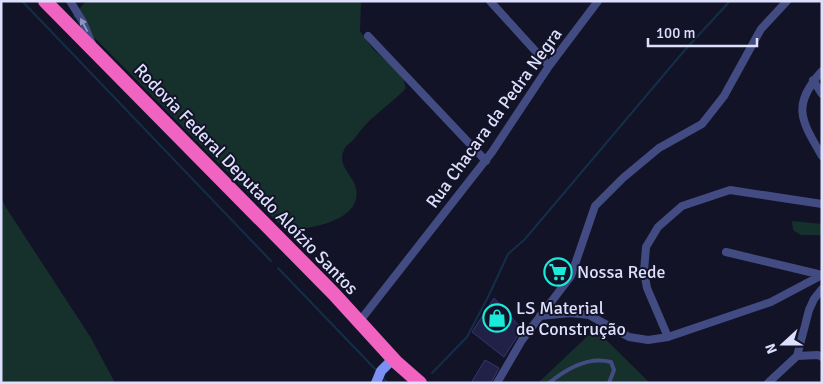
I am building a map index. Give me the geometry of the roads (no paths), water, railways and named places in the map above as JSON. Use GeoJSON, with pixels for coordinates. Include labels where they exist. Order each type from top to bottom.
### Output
{"type":"FeatureCollection","features":[{"type":"Feature","properties":{"kind":"highway","name":"Rodovia Federal Deputado Aloízio Santos"},"geometry":{"type":"LineString","coordinates":[[45,1],[334,294],[395,361],[420,383]]}},
{"type":"Feature","properties":{"kind":"highway"},"geometry":{"type":"LineString","coordinates":[[395,361],[415,383]]}},
{"type":"Feature","properties":{"kind":"street"},"geometry":{"type":"LineString","coordinates":[[70,1],[92,40],[94,50]]}},
{"type":"Feature","properties":{"kind":"street"},"geometry":{"type":"LineString","coordinates":[[490,1],[549,66]]}},
{"type":"Feature","properties":{"kind":"street","name":"Rua Chacara da Pedra Negra"},"geometry":{"type":"LineString","coordinates":[[359,322],[486,161],[549,66],[598,1]]}},
{"type":"Feature","properties":{"kind":"street"},"geometry":{"type":"LineString","coordinates":[[497,383],[522,340],[571,276],[595,206],[623,178],[659,148],[702,124],[724,96],[761,29],[786,1]]}},
{"type":"Feature","properties":{"kind":"street"},"geometry":{"type":"LineString","coordinates":[[368,36],[486,161]]}},
{"type":"Feature","properties":{"kind":"street"},"geometry":{"type":"LineString","coordinates":[[822,71],[813,80],[804,98],[801,114],[822,156]]}},
{"type":"Feature","properties":{"kind":"street"},"geometry":{"type":"LineString","coordinates":[[813,80],[822,94]]}},
{"type":"Feature","properties":{"kind":"street"},"geometry":{"type":"LineString","coordinates":[[668,337],[647,288],[644,271],[646,247],[658,227],[682,206],[730,190],[822,204]]}},
{"type":"Feature","properties":{"kind":"street"},"geometry":{"type":"LineString","coordinates":[[726,252],[822,275]]}},
{"type":"Feature","properties":{"kind":"street"},"geometry":{"type":"LineString","coordinates":[[540,316],[570,313],[589,315],[629,337],[648,340],[668,337],[772,302],[822,275]]}},
{"type":"Feature","properties":{"kind":"street"},"geometry":{"type":"LineString","coordinates":[[768,383],[797,356],[809,310],[814,299],[822,289]]}},
{"type":"Feature","properties":{"kind":"street"},"geometry":{"type":"LineString","coordinates":[[797,356],[818,355],[822,357]]}},
{"type":"Feature","properties":{"kind":"street"},"geometry":{"type":"LineString","coordinates":[[376,383],[381,371],[395,361]]}},
{"type":"Feature","properties":{"kind":"lane"},"geometry":{"type":"LineString","coordinates":[[549,383],[579,364],[601,359],[611,362],[614,370],[608,383]]}},
{"type":"Feature","properties":{"kind":"waterway"},"geometry":{"type":"LineString","coordinates":[[22,1],[271,261]]}},
{"type":"Feature","properties":{"kind":"waterway"},"geometry":{"type":"LineString","coordinates":[[432,373],[467,337],[508,254],[525,239],[684,51],[730,1]]}},
{"type":"Feature","properties":{"kind":"waterway"},"geometry":{"type":"LineString","coordinates":[[278,268],[377,371]]}},
{"type":"Feature","properties":{"kind":"waterway"},"geometry":{"type":"LineString","coordinates":[[382,377],[388,383]]}},
{"type":"Feature","properties":{"kind":"place","name":"Nossa Rede"},"geometry":{"type":"Point","coordinates":[558,272]}},
{"type":"Feature","properties":{"kind":"place","name":"LS Material de Construção"},"geometry":{"type":"Point","coordinates":[497,318]}}]}
